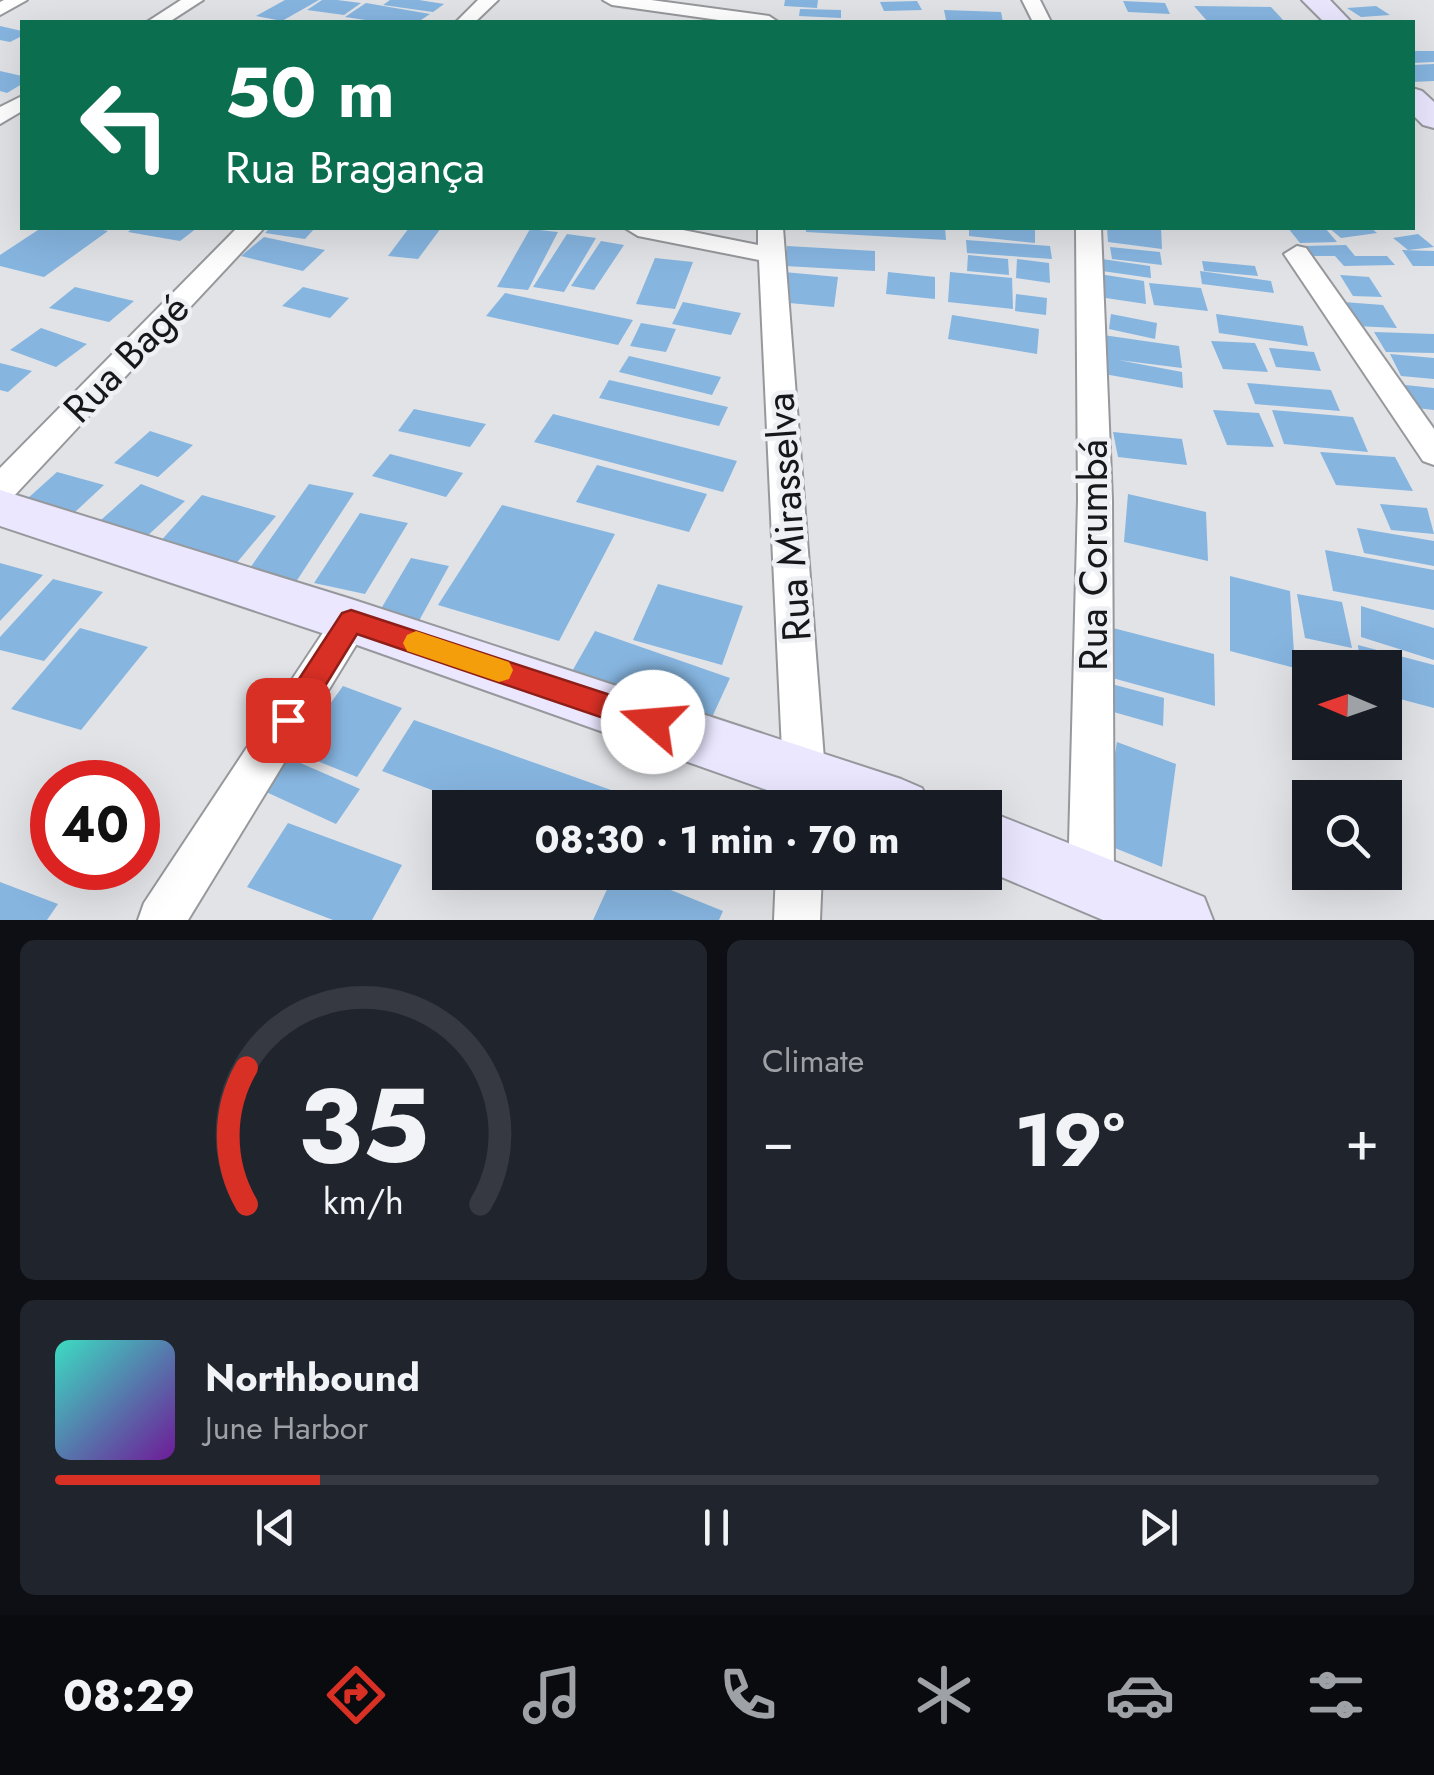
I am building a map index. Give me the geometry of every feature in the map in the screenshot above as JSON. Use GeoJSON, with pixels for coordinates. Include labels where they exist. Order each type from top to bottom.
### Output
{"type":"FeatureCollection","features":[{"type":"Feature","properties":{"kind":"street"},"geometry":{"type":"LineString","coordinates":[[0,9],[18,0]]}},
{"type":"Feature","properties":{"kind":"street"},"geometry":{"type":"LineString","coordinates":[[159,20],[194,0]]}},
{"type":"Feature","properties":{"kind":"street"},"geometry":{"type":"LineString","coordinates":[[467,20],[489,0]]}},
{"type":"Feature","properties":{"kind":"street"},"geometry":{"type":"LineString","coordinates":[[612,0],[755,20]]}},
{"type":"Feature","properties":{"kind":"street"},"geometry":{"type":"LineString","coordinates":[[1316,0],[1336,20]]}},
{"type":"Feature","properties":{"kind":"street"},"geometry":{"type":"LineString","coordinates":[[1415,100],[1434,119]]}},
{"type":"Feature","properties":{"kind":"street","name":"Rua Bagé"},"geometry":{"type":"LineString","coordinates":[[0,490],[249,230]]}},
{"type":"Feature","properties":{"kind":"street"},"geometry":{"type":"LineString","coordinates":[[658,230],[771,241]]}},
{"type":"Feature","properties":{"kind":"street","name":"Rua Corumbá"},"geometry":{"type":"LineString","coordinates":[[1088,230],[1095,500],[1091,882]]}},
{"type":"Feature","properties":{"kind":"street","name":"Rua Mirasselva"},"geometry":{"type":"LineString","coordinates":[[771,241],[803,790]]}},
{"type":"Feature","properties":{"kind":"street"},"geometry":{"type":"LineString","coordinates":[[1298,254],[1434,453]]}},
{"type":"Feature","properties":{"kind":"street"},"geometry":{"type":"LineString","coordinates":[[0,508],[351,621],[803,790]]}},
{"type":"Feature","properties":{"kind":"street"},"geometry":{"type":"LineString","coordinates":[[161,920],[351,621]]}},
{"type":"Feature","properties":{"kind":"street"},"geometry":{"type":"LineString","coordinates":[[1002,847],[1181,920]]}},
{"type":"Feature","properties":{"kind":"street"},"geometry":{"type":"LineString","coordinates":[[797,920],[798,890]]}},
{"type":"Feature","properties":{"kind":"building"},"geometry":{"type":"Polygon","coordinates":[[[285,0],[319,0],[284,20],[256,16],[285,0]]]}},
{"type":"Feature","properties":{"kind":"building"},"geometry":{"type":"Polygon","coordinates":[[[322,0],[361,3],[344,15],[307,10],[322,0]]]}},
{"type":"Feature","properties":{"kind":"building"},"geometry":{"type":"Polygon","coordinates":[[[390,0],[444,4],[433,12],[383,5],[390,0]]]}},
{"type":"Feature","properties":{"kind":"building"},"geometry":{"type":"Polygon","coordinates":[[[785,0],[818,0],[817,8],[784,6],[785,0]]]}},
{"type":"Feature","properties":{"kind":"building"},"geometry":{"type":"Polygon","coordinates":[[[917,1],[922,10],[884,11],[880,2],[917,1]]]}},
{"type":"Feature","properties":{"kind":"building"},"geometry":{"type":"Polygon","coordinates":[[[1123,1],[1165,3],[1170,14],[1128,12],[1123,1]]]}},
{"type":"Feature","properties":{"kind":"building"},"geometry":{"type":"Polygon","coordinates":[[[366,3],[430,14],[421,20],[345,17],[366,3]]]}},
{"type":"Feature","properties":{"kind":"building"},"geometry":{"type":"Polygon","coordinates":[[[1194,6],[1271,7],[1283,20],[1206,20],[1194,6]]]}},
{"type":"Feature","properties":{"kind":"building"},"geometry":{"type":"Polygon","coordinates":[[[1376,6],[1390,15],[1361,17],[1347,8],[1376,6]]]}},
{"type":"Feature","properties":{"kind":"building"},"geometry":{"type":"Polygon","coordinates":[[[800,9],[841,10],[841,18],[799,16],[800,9]]]}},
{"type":"Feature","properties":{"kind":"building"},"geometry":{"type":"Polygon","coordinates":[[[944,10],[1001,12],[1003,20],[946,20],[944,10]]]}},
{"type":"Feature","properties":{"kind":"building"},"geometry":{"type":"Polygon","coordinates":[[[0,26],[20,31],[20,37],[10,42],[0,40],[0,26]]]}},
{"type":"Feature","properties":{"kind":"building"},"geometry":{"type":"Polygon","coordinates":[[[1415,51],[1434,51],[1434,62],[1415,63],[1415,51]]]}},
{"type":"Feature","properties":{"kind":"building"},"geometry":{"type":"Polygon","coordinates":[[[1434,64],[1434,81],[1415,82],[1415,65],[1434,64]]]}},
{"type":"Feature","properties":{"kind":"building"},"geometry":{"type":"Polygon","coordinates":[[[0,71],[20,76],[20,85],[7,93],[0,91],[0,71]]]}},
{"type":"Feature","properties":{"kind":"building"},"geometry":{"type":"Polygon","coordinates":[[[38,230],[108,231],[44,277],[0,266],[0,255],[38,230]]]}},
{"type":"Feature","properties":{"kind":"building"},"geometry":{"type":"Polygon","coordinates":[[[130,230],[194,230],[180,241],[128,232],[130,230]]]}},
{"type":"Feature","properties":{"kind":"building"},"geometry":{"type":"Polygon","coordinates":[[[268,230],[313,230],[305,239],[265,233],[268,230]]]}},
{"type":"Feature","properties":{"kind":"building"},"geometry":{"type":"Polygon","coordinates":[[[408,230],[440,230],[418,259],[388,256],[408,230]]]}},
{"type":"Feature","properties":{"kind":"building"},"geometry":{"type":"Polygon","coordinates":[[[529,230],[558,232],[528,290],[497,287],[529,230]]]}},
{"type":"Feature","properties":{"kind":"building"},"geometry":{"type":"Polygon","coordinates":[[[945,230],[946,240],[806,232],[945,230]]]}},
{"type":"Feature","properties":{"kind":"building"},"geometry":{"type":"Polygon","coordinates":[[[969,230],[1035,230],[1035,243],[969,236],[969,230]]]}},
{"type":"Feature","properties":{"kind":"building"},"geometry":{"type":"Polygon","coordinates":[[[1107,230],[1161,230],[1162,249],[1108,242],[1107,230]]]}},
{"type":"Feature","properties":{"kind":"building"},"geometry":{"type":"Polygon","coordinates":[[[1290,230],[1327,230],[1337,242],[1300,243],[1290,230]]]}},
{"type":"Feature","properties":{"kind":"building"},"geometry":{"type":"Polygon","coordinates":[[[1331,230],[1377,233],[1341,238],[1331,230]]]}},
{"type":"Feature","properties":{"kind":"building"},"geometry":{"type":"Polygon","coordinates":[[[567,234],[596,238],[564,292],[533,287],[567,234]]]}},
{"type":"Feature","properties":{"kind":"building"},"geometry":{"type":"Polygon","coordinates":[[[1418,234],[1434,247],[1408,250],[1393,238],[1418,234]]]}},
{"type":"Feature","properties":{"kind":"building"},"geometry":{"type":"Polygon","coordinates":[[[264,237],[325,250],[303,271],[241,256],[264,237]]]}},
{"type":"Feature","properties":{"kind":"building"},"geometry":{"type":"Polygon","coordinates":[[[966,240],[1050,246],[1052,259],[967,253],[966,240]]]}},
{"type":"Feature","properties":{"kind":"building"},"geometry":{"type":"Polygon","coordinates":[[[601,241],[624,245],[594,290],[571,286],[601,241]]]}},
{"type":"Feature","properties":{"kind":"building"},"geometry":{"type":"Polygon","coordinates":[[[1346,245],[1355,256],[1387,256],[1395,265],[1344,266],[1335,256],[1310,256],[1303,246],[1346,245]]]}},
{"type":"Feature","properties":{"kind":"building"},"geometry":{"type":"Polygon","coordinates":[[[787,246],[875,251],[875,271],[785,266],[787,246]]]}},
{"type":"Feature","properties":{"kind":"building"},"geometry":{"type":"Polygon","coordinates":[[[1110,247],[1160,252],[1162,265],[1112,259],[1110,247]]]}},
{"type":"Feature","properties":{"kind":"building"},"geometry":{"type":"Polygon","coordinates":[[[1402,250],[1434,251],[1434,266],[1413,266],[1402,250]]]}},
{"type":"Feature","properties":{"kind":"building"},"geometry":{"type":"Polygon","coordinates":[[[968,255],[1008,259],[1009,275],[967,271],[968,255]]]}},
{"type":"Feature","properties":{"kind":"building"},"geometry":{"type":"Polygon","coordinates":[[[655,258],[693,262],[675,309],[636,304],[655,258]]]}},
{"type":"Feature","properties":{"kind":"building"},"geometry":{"type":"Polygon","coordinates":[[[1017,259],[1049,263],[1050,283],[1016,278],[1017,259]]]}},
{"type":"Feature","properties":{"kind":"building"},"geometry":{"type":"Polygon","coordinates":[[[1102,259],[1150,266],[1151,278],[1102,271],[1102,259]]]}},
{"type":"Feature","properties":{"kind":"building"},"geometry":{"type":"Polygon","coordinates":[[[1202,261],[1255,266],[1258,276],[1204,271],[1202,261]]]}},
{"type":"Feature","properties":{"kind":"building"},"geometry":{"type":"Polygon","coordinates":[[[1200,271],[1271,281],[1274,293],[1202,284],[1200,271]]]}},
{"type":"Feature","properties":{"kind":"building"},"geometry":{"type":"Polygon","coordinates":[[[784,272],[838,277],[834,307],[778,302],[784,272]]]}},
{"type":"Feature","properties":{"kind":"building"},"geometry":{"type":"Polygon","coordinates":[[[888,272],[935,277],[935,299],[886,294],[888,272]]]}},
{"type":"Feature","properties":{"kind":"building"},"geometry":{"type":"Polygon","coordinates":[[[950,272],[1012,278],[1013,309],[948,302],[950,272]]]}},
{"type":"Feature","properties":{"kind":"building"},"geometry":{"type":"Polygon","coordinates":[[[1099,274],[1144,281],[1146,304],[1099,297],[1099,274]]]}},
{"type":"Feature","properties":{"kind":"building"},"geometry":{"type":"Polygon","coordinates":[[[1340,275],[1369,277],[1382,297],[1353,296],[1340,275]]]}},
{"type":"Feature","properties":{"kind":"building"},"geometry":{"type":"Polygon","coordinates":[[[1149,283],[1201,288],[1208,311],[1154,305],[1149,283]]]}},
{"type":"Feature","properties":{"kind":"building"},"geometry":{"type":"Polygon","coordinates":[[[75,287],[134,301],[109,322],[49,308],[75,287]]]}},
{"type":"Feature","properties":{"kind":"building"},"geometry":{"type":"Polygon","coordinates":[[[303,287],[349,298],[330,318],[282,306],[303,287]]]}},
{"type":"Feature","properties":{"kind":"building"},"geometry":{"type":"Polygon","coordinates":[[[505,293],[633,320],[618,345],[486,316],[505,293]]]}},
{"type":"Feature","properties":{"kind":"building"},"geometry":{"type":"Polygon","coordinates":[[[1016,294],[1047,298],[1046,315],[1015,311],[1016,294]]]}},
{"type":"Feature","properties":{"kind":"building"},"geometry":{"type":"Polygon","coordinates":[[[683,302],[741,313],[731,335],[672,324],[683,302]]]}},
{"type":"Feature","properties":{"kind":"building"},"geometry":{"type":"Polygon","coordinates":[[[1343,302],[1383,305],[1397,328],[1355,326],[1343,302]]]}},
{"type":"Feature","properties":{"kind":"building"},"geometry":{"type":"Polygon","coordinates":[[[1111,314],[1157,323],[1155,339],[1109,329],[1111,314]]]}},
{"type":"Feature","properties":{"kind":"building"},"geometry":{"type":"Polygon","coordinates":[[[1216,314],[1303,326],[1308,346],[1219,333],[1216,314]]]}},
{"type":"Feature","properties":{"kind":"building"},"geometry":{"type":"Polygon","coordinates":[[[952,315],[1039,329],[1037,354],[948,339],[952,315]]]}},
{"type":"Feature","properties":{"kind":"building"},"geometry":{"type":"Polygon","coordinates":[[[641,323],[676,329],[666,352],[630,346],[641,323]]]}},
{"type":"Feature","properties":{"kind":"building"},"geometry":{"type":"Polygon","coordinates":[[[41,328],[87,344],[56,367],[10,350],[41,328]]]}},
{"type":"Feature","properties":{"kind":"building"},"geometry":{"type":"Polygon","coordinates":[[[1374,332],[1434,334],[1434,353],[1386,352],[1374,332]]]}},
{"type":"Feature","properties":{"kind":"building"},"geometry":{"type":"Polygon","coordinates":[[[1103,335],[1179,346],[1182,368],[1118,360],[1182,372],[1183,388],[1104,374],[1103,335]]]}},
{"type":"Feature","properties":{"kind":"building"},"geometry":{"type":"Polygon","coordinates":[[[1211,341],[1255,343],[1268,372],[1223,369],[1211,341]]]}},
{"type":"Feature","properties":{"kind":"building"},"geometry":{"type":"Polygon","coordinates":[[[1269,348],[1314,352],[1321,371],[1276,367],[1269,348]]]}},
{"type":"Feature","properties":{"kind":"building"},"geometry":{"type":"Polygon","coordinates":[[[1390,354],[1434,358],[1434,379],[1401,376],[1390,354]]]}},
{"type":"Feature","properties":{"kind":"building"},"geometry":{"type":"Polygon","coordinates":[[[629,356],[721,377],[712,395],[619,372],[629,356]]]}},
{"type":"Feature","properties":{"kind":"building"},"geometry":{"type":"Polygon","coordinates":[[[0,363],[32,371],[8,392],[0,390],[0,363]]]}},
{"type":"Feature","properties":{"kind":"building"},"geometry":{"type":"Polygon","coordinates":[[[609,380],[728,407],[719,426],[599,398],[609,380]]]}},
{"type":"Feature","properties":{"kind":"building"},"geometry":{"type":"Polygon","coordinates":[[[1247,383],[1331,390],[1340,411],[1255,404],[1247,383]]]}},
{"type":"Feature","properties":{"kind":"building"},"geometry":{"type":"Polygon","coordinates":[[[1405,385],[1434,388],[1434,410],[1416,408],[1405,385]]]}},
{"type":"Feature","properties":{"kind":"building"},"geometry":{"type":"Polygon","coordinates":[[[414,409],[486,424],[470,447],[398,431],[414,409]]]}},
{"type":"Feature","properties":{"kind":"building"},"geometry":{"type":"Polygon","coordinates":[[[1213,410],[1259,413],[1274,447],[1227,445],[1213,410]]]}},
{"type":"Feature","properties":{"kind":"building"},"geometry":{"type":"Polygon","coordinates":[[[1272,410],[1353,417],[1368,452],[1284,444],[1272,410]]]}},
{"type":"Feature","properties":{"kind":"building"},"geometry":{"type":"Polygon","coordinates":[[[553,414],[737,461],[723,492],[534,442],[553,414]]]}},
{"type":"Feature","properties":{"kind":"building"},"geometry":{"type":"Polygon","coordinates":[[[150,431],[193,445],[158,477],[114,463],[150,431]]]}},
{"type":"Feature","properties":{"kind":"building"},"geometry":{"type":"Polygon","coordinates":[[[1113,432],[1182,439],[1187,465],[1118,457],[1113,432]]]}},
{"type":"Feature","properties":{"kind":"building"},"geometry":{"type":"Polygon","coordinates":[[[1320,452],[1395,457],[1413,491],[1336,485],[1320,452]]]}},
{"type":"Feature","properties":{"kind":"building"},"geometry":{"type":"Polygon","coordinates":[[[390,454],[463,473],[446,497],[372,476],[390,454]]]}},
{"type":"Feature","properties":{"kind":"building"},"geometry":{"type":"Polygon","coordinates":[[[597,465],[707,494],[689,532],[576,502],[597,465]]]}},
{"type":"Feature","properties":{"kind":"building"},"geometry":{"type":"Polygon","coordinates":[[[57,472],[104,485],[75,512],[27,499],[57,472]]]}},
{"type":"Feature","properties":{"kind":"building"},"geometry":{"type":"Polygon","coordinates":[[[141,484],[185,501],[145,538],[101,520],[141,484]]]}},
{"type":"Feature","properties":{"kind":"building"},"geometry":{"type":"Polygon","coordinates":[[[309,484],[354,493],[292,588],[243,578],[309,484]]]}},
{"type":"Feature","properties":{"kind":"building"},"geometry":{"type":"Polygon","coordinates":[[[1128,494],[1206,512],[1208,561],[1124,542],[1128,494]]]}},
{"type":"Feature","properties":{"kind":"building"},"geometry":{"type":"Polygon","coordinates":[[[202,495],[276,516],[234,566],[158,544],[202,495]]]}},
{"type":"Feature","properties":{"kind":"building"},"geometry":{"type":"Polygon","coordinates":[[[1380,504],[1427,508],[1434,534],[1391,530],[1380,504]]]}},
{"type":"Feature","properties":{"kind":"building"},"geometry":{"type":"Polygon","coordinates":[[[502,505],[615,534],[559,641],[438,605],[502,505]]]}},
{"type":"Feature","properties":{"kind":"building"},"geometry":{"type":"Polygon","coordinates":[[[360,513],[408,523],[365,594],[314,583],[360,513]]]}},
{"type":"Feature","properties":{"kind":"building"},"geometry":{"type":"Polygon","coordinates":[[[1357,528],[1434,541],[1434,566],[1364,553],[1357,528]]]}},
{"type":"Feature","properties":{"kind":"building"},"geometry":{"type":"Polygon","coordinates":[[[1325,550],[1434,570],[1434,610],[1333,591],[1325,550]]]}},
{"type":"Feature","properties":{"kind":"building"},"geometry":{"type":"Polygon","coordinates":[[[411,558],[449,566],[415,628],[375,619],[411,558]]]}},
{"type":"Feature","properties":{"kind":"building"},"geometry":{"type":"Polygon","coordinates":[[[0,563],[43,575],[0,621],[0,563]]]}},
{"type":"Feature","properties":{"kind":"building"},"geometry":{"type":"Polygon","coordinates":[[[1230,576],[1290,591],[1292,667],[1230,651],[1230,576]]]}},
{"type":"Feature","properties":{"kind":"building"},"geometry":{"type":"Polygon","coordinates":[[[53,579],[103,592],[44,661],[0,650],[0,637],[53,579]]]}},
{"type":"Feature","properties":{"kind":"building"},"geometry":{"type":"Polygon","coordinates":[[[658,584],[743,606],[722,665],[633,640],[658,584]]]}},
{"type":"Feature","properties":{"kind":"building"},"geometry":{"type":"Polygon","coordinates":[[[1297,594],[1342,602],[1352,648],[1305,638],[1297,594]]]}},
{"type":"Feature","properties":{"kind":"building"},"geometry":{"type":"Polygon","coordinates":[[[1361,606],[1434,628],[1434,660],[1361,637],[1361,606]]]}},
{"type":"Feature","properties":{"kind":"building"},"geometry":{"type":"Polygon","coordinates":[[[1109,627],[1214,654],[1215,706],[1105,676],[1109,627]]]}},
{"type":"Feature","properties":{"kind":"building"},"geometry":{"type":"Polygon","coordinates":[[[80,628],[148,647],[81,730],[11,709],[80,628]]]}},
{"type":"Feature","properties":{"kind":"building"},"geometry":{"type":"Polygon","coordinates":[[[595,631],[730,678],[708,726],[570,675],[595,631]]]}},
{"type":"Feature","properties":{"kind":"building"},"geometry":{"type":"Polygon","coordinates":[[[1402,657],[1434,665],[1434,708],[1402,700],[1402,657]]]}},
{"type":"Feature","properties":{"kind":"building"},"geometry":{"type":"Polygon","coordinates":[[[1104,682],[1164,698],[1163,726],[1103,709],[1104,682]]]}},
{"type":"Feature","properties":{"kind":"building"},"geometry":{"type":"Polygon","coordinates":[[[343,686],[402,708],[357,777],[295,752],[343,686]]]}},
{"type":"Feature","properties":{"kind":"building"},"geometry":{"type":"Polygon","coordinates":[[[414,720],[611,790],[432,790],[382,771],[414,720]]]}},
{"type":"Feature","properties":{"kind":"building"},"geometry":{"type":"Polygon","coordinates":[[[1117,742],[1176,764],[1162,867],[1100,842],[1117,742]]]}},
{"type":"Feature","properties":{"kind":"building"},"geometry":{"type":"Polygon","coordinates":[[[289,758],[360,789],[336,824],[264,791],[289,758]]]}},
{"type":"Feature","properties":{"kind":"building"},"geometry":{"type":"Polygon","coordinates":[[[288,823],[402,865],[372,920],[333,920],[247,887],[288,823]]]}},
{"type":"Feature","properties":{"kind":"building"},"geometry":{"type":"Polygon","coordinates":[[[0,882],[58,904],[47,920],[0,920],[0,882]]]}},
{"type":"Feature","properties":{"kind":"building"},"geometry":{"type":"Polygon","coordinates":[[[607,890],[671,890],[723,911],[719,920],[593,920],[607,890]]]}},
{"type":"Feature","properties":{"kind":"slow traffic"},"geometry":{"type":"LineString","coordinates":[[416,643],[499,670]]}},
{"type":"Feature","properties":{"kind":"route"},"geometry":{"type":"LineString","coordinates":[[288,720],[351,621],[653,722]]}}]}
